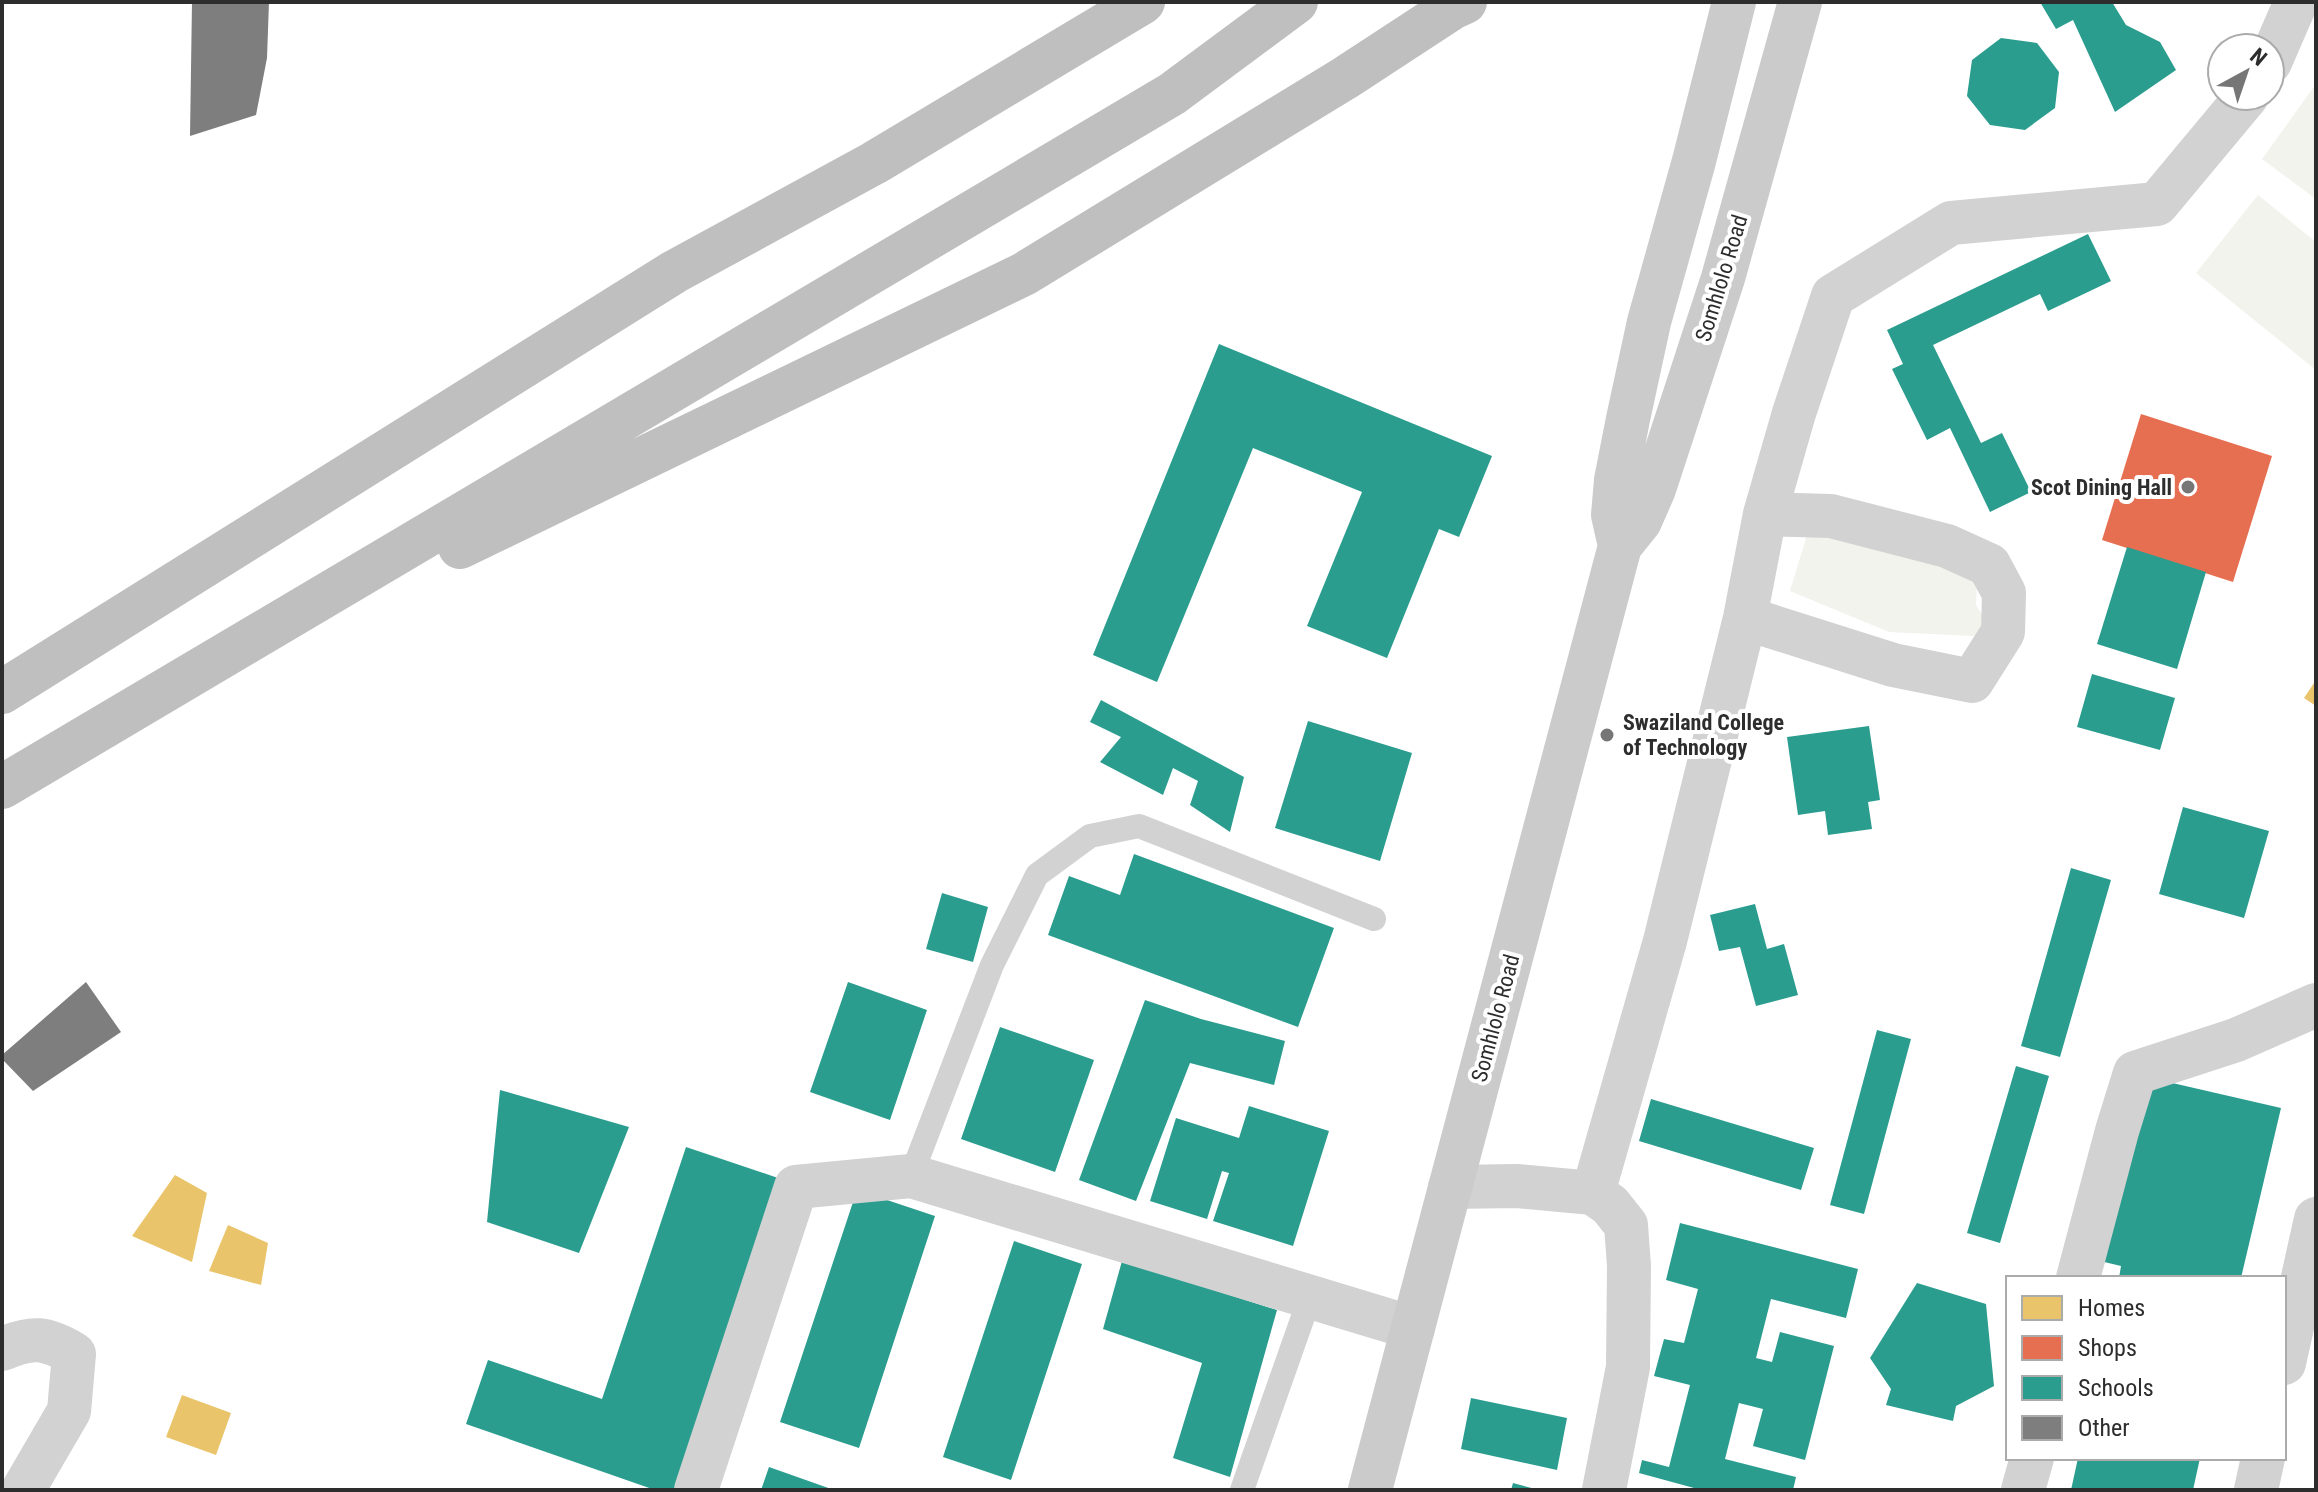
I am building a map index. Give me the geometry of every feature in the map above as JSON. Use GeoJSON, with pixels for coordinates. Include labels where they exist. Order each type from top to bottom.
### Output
{"type":"FeatureCollection","features":[{"type":"Feature","properties":{"kind":"highway"},"geometry":{"type":"LineString","coordinates":[[2,692],[674,272],[874,163],[1143,2]]}},
{"type":"Feature","properties":{"kind":"highway"},"geometry":{"type":"LineString","coordinates":[[2,787],[1172,94],[1296,2]]}},
{"type":"Feature","properties":{"kind":"highway"},"geometry":{"type":"LineString","coordinates":[[176,685],[1024,274],[1465,2]]}},
{"type":"Feature","properties":{"kind":"main road","name":"Somhlolo Road"},"geometry":{"type":"LineString","coordinates":[[1620,546],[1613,515],[1616,480],[1628,419],[1649,322],[1734,2]]}},
{"type":"Feature","properties":{"kind":"main road","name":"Somhlolo Road"},"geometry":{"type":"LineString","coordinates":[[1370,1490],[1620,546],[1640,521],[1659,474],[1723,278],[1800,2]]}},
{"type":"Feature","properties":{"kind":"street"},"geometry":{"type":"LineString","coordinates":[[2283,32],[2296,2]]}},
{"type":"Feature","properties":{"kind":"street"},"geometry":{"type":"LineString","coordinates":[[1593,1193],[1665,941],[1745,618],[1765,514],[1833,296],[1951,223],[2157,204],[2234,112]]}},
{"type":"Feature","properties":{"kind":"street"},"geometry":{"type":"LineString","coordinates":[[1745,618],[1893,665],[1972,681],[2003,632],[2004,593],[1989,565],[1971,556],[1947,546],[1831,516],[1765,514]]}},
{"type":"Feature","properties":{"kind":"street"},"geometry":{"type":"LineString","coordinates":[[2079,1276],[2135,1073],[2236,1040],[2316,1005]]}},
{"type":"Feature","properties":{"kind":"street"},"geometry":{"type":"LineString","coordinates":[[696,1490],[796,1187],[911,1176],[1413,1328]]}},
{"type":"Feature","properties":{"kind":"street"},"geometry":{"type":"LineString","coordinates":[[1450,1187],[1517,1186],[1593,1193],[1610,1205],[1626,1225],[1629,1266],[1628,1367],[1604,1490]]}},
{"type":"Feature","properties":{"kind":"street"},"geometry":{"type":"LineString","coordinates":[[2286,1354],[2316,1219]]}},
{"type":"Feature","properties":{"kind":"street"},"geometry":{"type":"LineString","coordinates":[[2,1349],[23,1340],[55,1342],[74,1354],[69,1411],[23,1490]]}},
{"type":"Feature","properties":{"kind":"street"},"geometry":{"type":"LineString","coordinates":[[2023,1490],[2031,1460]]}},
{"type":"Feature","properties":{"kind":"street"},"geometry":{"type":"LineString","coordinates":[[2256,1490],[2263,1460]]}},
{"type":"Feature","properties":{"kind":"lane"},"geometry":{"type":"LineString","coordinates":[[911,1176],[992,965],[1037,875],[1090,836],[1139,826],[1374,919]]}},
{"type":"Feature","properties":{"kind":"lane"},"geometry":{"type":"LineString","coordinates":[[1242,1490],[1310,1297]]}},
{"type":"Feature","properties":{"kind":"shaded area"},"geometry":{"type":"Polygon","coordinates":[[[2316,84],[2316,199],[2262,159],[2316,84]]]}},
{"type":"Feature","properties":{"kind":"shaded area"},"geometry":{"type":"Polygon","coordinates":[[[2258,195],[2316,242],[2316,370],[2196,273],[2258,195]]]}},
{"type":"Feature","properties":{"kind":"shaded area"},"geometry":{"type":"Polygon","coordinates":[[[1810,525],[1959,568],[1977,582],[1976,605],[1986,621],[1974,636],[1889,632],[1790,591],[1810,525]]]}},
{"type":"Feature","properties":{"kind":"building: Homes"},"geometry":{"type":"Polygon","coordinates":[[[2316,680],[2316,706],[2304,698],[2316,680]]]}},
{"type":"Feature","properties":{"kind":"building: Homes"},"geometry":{"type":"Polygon","coordinates":[[[175,1175],[207,1193],[192,1262],[132,1236],[175,1175]]]}},
{"type":"Feature","properties":{"kind":"building: Homes"},"geometry":{"type":"Polygon","coordinates":[[[228,1225],[268,1243],[261,1285],[209,1271],[228,1225]]]}},
{"type":"Feature","properties":{"kind":"building: Homes"},"geometry":{"type":"Polygon","coordinates":[[[182,1395],[231,1413],[216,1455],[166,1437],[182,1395]]]}},
{"type":"Feature","properties":{"kind":"building: Shops"},"geometry":{"type":"Polygon","coordinates":[[[2141,414],[2272,456],[2233,582],[2102,540],[2141,414]]]}},
{"type":"Feature","properties":{"kind":"building: Schools"},"geometry":{"type":"Polygon","coordinates":[[[2040,2],[2112,2],[2126,25],[2160,42],[2176,70],[2115,112],[2073,20],[2056,29],[2040,2]]]}},
{"type":"Feature","properties":{"kind":"building: Schools"},"geometry":{"type":"Polygon","coordinates":[[[2001,38],[2037,43],[2059,72],[2055,108],[2025,130],[1990,125],[1967,96],[1972,60],[2001,38]]]}},
{"type":"Feature","properties":{"kind":"building: Schools"},"geometry":{"type":"Polygon","coordinates":[[[2088,234],[2111,281],[2048,311],[2040,294],[1933,345],[1981,443],[2002,433],[2031,492],[1990,512],[1950,428],[1927,440],[1892,369],[1903,364],[1887,330],[2088,234]]]}},
{"type":"Feature","properties":{"kind":"building: Schools"},"geometry":{"type":"Polygon","coordinates":[[[1219,344],[1492,456],[1459,537],[1439,529],[1387,658],[1307,626],[1362,492],[1253,448],[1157,682],[1093,655],[1219,344]]]}},
{"type":"Feature","properties":{"kind":"building: Schools"},"geometry":{"type":"Polygon","coordinates":[[[2127,547],[2206,572],[2177,669],[2097,644],[2127,547]]]}},
{"type":"Feature","properties":{"kind":"building: Schools"},"geometry":{"type":"Polygon","coordinates":[[[2092,674],[2175,698],[2160,750],[2077,727],[2092,674]]]}},
{"type":"Feature","properties":{"kind":"building: Schools"},"geometry":{"type":"Polygon","coordinates":[[[1101,700],[1244,777],[1230,832],[1190,805],[1198,781],[1173,768],[1163,795],[1100,762],[1121,737],[1090,722],[1101,700]]]}},
{"type":"Feature","properties":{"kind":"building: Schools"},"geometry":{"type":"Polygon","coordinates":[[[1308,721],[1412,753],[1380,861],[1275,828],[1308,721]]]}},
{"type":"Feature","properties":{"kind":"building: Schools"},"geometry":{"type":"Polygon","coordinates":[[[1869,726],[1880,800],[1868,802],[1872,829],[1828,835],[1825,811],[1798,815],[1787,737],[1869,726]]]}},
{"type":"Feature","properties":{"kind":"building: Schools"},"geometry":{"type":"Polygon","coordinates":[[[2183,807],[2269,831],[2244,918],[2159,894],[2183,807]]]}},
{"type":"Feature","properties":{"kind":"building: Schools"},"geometry":{"type":"Polygon","coordinates":[[[1134,854],[1334,928],[1298,1027],[1048,935],[1069,876],[1120,895],[1134,854]]]}},
{"type":"Feature","properties":{"kind":"building: Schools"},"geometry":{"type":"Polygon","coordinates":[[[2071,868],[2111,880],[2060,1057],[2021,1046],[2071,868]]]}},
{"type":"Feature","properties":{"kind":"building: Schools"},"geometry":{"type":"Polygon","coordinates":[[[942,893],[988,907],[973,962],[926,949],[942,893]]]}},
{"type":"Feature","properties":{"kind":"building: Schools"},"geometry":{"type":"Polygon","coordinates":[[[1755,904],[1767,949],[1784,944],[1798,995],[1756,1006],[1740,947],[1719,951],[1710,915],[1755,904]]]}},
{"type":"Feature","properties":{"kind":"building: Schools"},"geometry":{"type":"Polygon","coordinates":[[[848,982],[927,1010],[890,1120],[810,1092],[848,982]]]}},
{"type":"Feature","properties":{"kind":"building: Schools"},"geometry":{"type":"Polygon","coordinates":[[[1145,1000],[1201,1019],[1285,1041],[1274,1085],[1190,1063],[1136,1201],[1079,1180],[1145,1000]]]}},
{"type":"Feature","properties":{"kind":"building: Schools"},"geometry":{"type":"Polygon","coordinates":[[[1000,1027],[1094,1060],[1055,1172],[961,1139],[1000,1027]]]}},
{"type":"Feature","properties":{"kind":"building: Schools"},"geometry":{"type":"Polygon","coordinates":[[[1877,1030],[1911,1039],[1864,1214],[1830,1205],[1877,1030]]]}},
{"type":"Feature","properties":{"kind":"building: Schools"},"geometry":{"type":"Polygon","coordinates":[[[2016,1066],[2049,1076],[2000,1243],[1967,1233],[2016,1066]]]}},
{"type":"Feature","properties":{"kind":"building: Schools"},"geometry":{"type":"Polygon","coordinates":[[[2142,1076],[2281,1108],[2241,1276],[2119,1276],[2121,1266],[2100,1261],[2142,1076]]]}},
{"type":"Feature","properties":{"kind":"building: Schools"},"geometry":{"type":"Polygon","coordinates":[[[500,1090],[629,1127],[579,1253],[487,1222],[500,1090]]]}},
{"type":"Feature","properties":{"kind":"building: Schools"},"geometry":{"type":"Polygon","coordinates":[[[1651,1099],[1814,1148],[1801,1190],[1639,1141],[1651,1099]]]}},
{"type":"Feature","properties":{"kind":"building: Schools"},"geometry":{"type":"Polygon","coordinates":[[[1249,1106],[1329,1131],[1293,1246],[1213,1221],[1229,1173],[1222,1171],[1207,1219],[1150,1201],[1176,1118],[1239,1138],[1249,1106]]]}},
{"type":"Feature","properties":{"kind":"building: Schools"},"geometry":{"type":"Polygon","coordinates":[[[686,1147],[781,1179],[675,1490],[655,1490],[466,1424],[488,1360],[602,1399],[686,1147]]]}},
{"type":"Feature","properties":{"kind":"building: Schools"},"geometry":{"type":"Polygon","coordinates":[[[857,1190],[935,1216],[859,1448],[780,1422],[857,1190]]]}},
{"type":"Feature","properties":{"kind":"building: Schools"},"geometry":{"type":"Polygon","coordinates":[[[1680,1223],[1858,1269],[1846,1318],[1771,1299],[1756,1358],[1772,1362],[1780,1332],[1834,1346],[1805,1460],[1753,1446],[1763,1409],[1739,1403],[1725,1459],[1796,1477],[1793,1490],[1693,1490],[1639,1473],[1642,1460],[1669,1467],[1690,1385],[1654,1376],[1664,1339],[1684,1343],[1698,1289],[1666,1280],[1680,1223]]]}},
{"type":"Feature","properties":{"kind":"building: Schools"},"geometry":{"type":"Polygon","coordinates":[[[1014,1241],[1082,1264],[1011,1480],[943,1457],[1014,1241]]]}},
{"type":"Feature","properties":{"kind":"building: Schools"},"geometry":{"type":"Polygon","coordinates":[[[1122,1261],[1277,1310],[1230,1477],[1173,1458],[1202,1363],[1103,1329],[1122,1261]]]}},
{"type":"Feature","properties":{"kind":"building: Schools"},"geometry":{"type":"Polygon","coordinates":[[[1917,1283],[1986,1304],[1994,1386],[1956,1406],[1953,1421],[1886,1405],[1891,1389],[1870,1358],[1917,1283]]]}},
{"type":"Feature","properties":{"kind":"building: Schools"},"geometry":{"type":"Polygon","coordinates":[[[1471,1398],[1567,1418],[1557,1470],[1461,1449],[1471,1398]]]}},
{"type":"Feature","properties":{"kind":"building: Schools"},"geometry":{"type":"Polygon","coordinates":[[[2078,1460],[2200,1460],[2193,1490],[2071,1490],[2078,1460]]]}},
{"type":"Feature","properties":{"kind":"building: Schools"},"geometry":{"type":"Polygon","coordinates":[[[769,1467],[834,1490],[761,1490],[769,1467]]]}},
{"type":"Feature","properties":{"kind":"building: Schools"},"geometry":{"type":"Polygon","coordinates":[[[1513,1483],[1535,1489],[1535,1490],[1511,1490],[1513,1483]]]}},
{"type":"Feature","properties":{"kind":"building: Other"},"geometry":{"type":"Polygon","coordinates":[[[192,2],[269,2],[267,58],[256,115],[190,136],[192,2]]]}},
{"type":"Feature","properties":{"kind":"building: Other"},"geometry":{"type":"Polygon","coordinates":[[[86,982],[121,1032],[33,1091],[2,1059],[2,1055],[86,982]]]}},
{"type":"Feature","properties":{"kind":"place","name":"Scot Dining Hall"},"geometry":{"type":"Point","coordinates":[2188,487]}},
{"type":"Feature","properties":{"kind":"place","name":"Swaziland College of Technology"},"geometry":{"type":"Point","coordinates":[1607,735]}}]}
